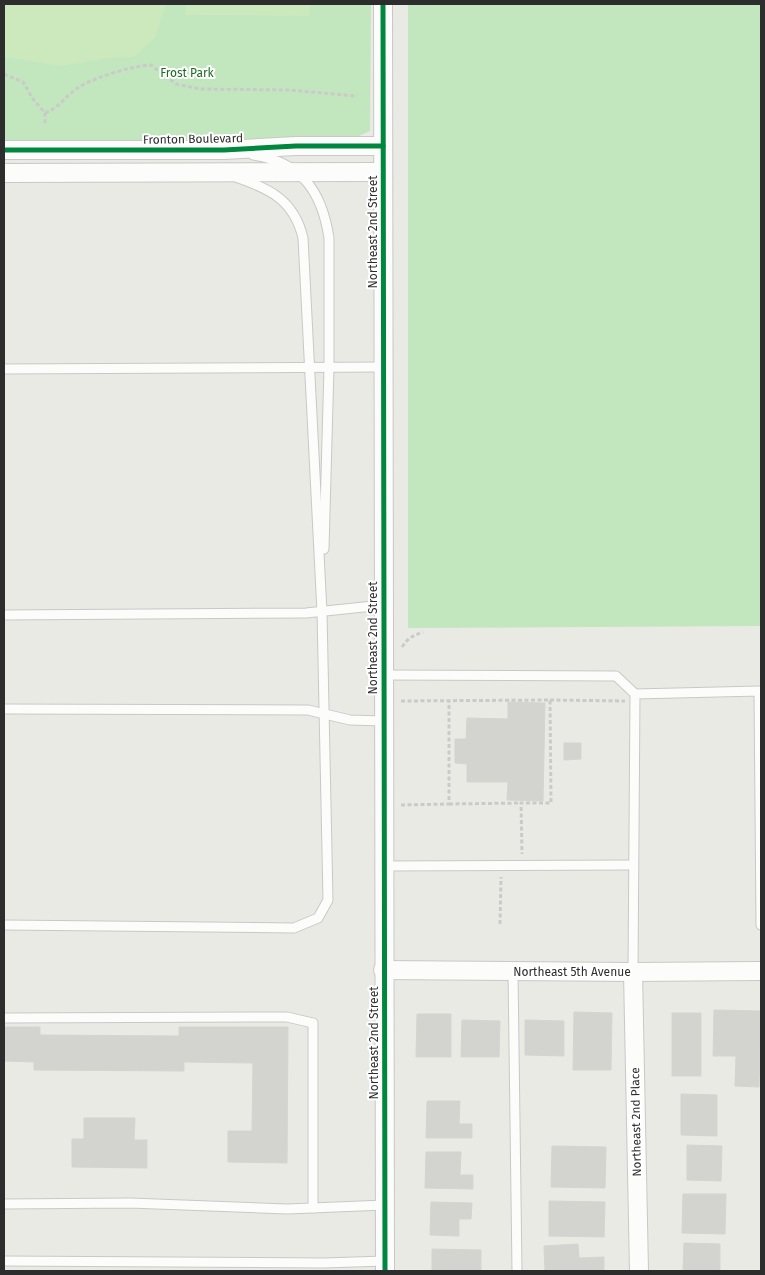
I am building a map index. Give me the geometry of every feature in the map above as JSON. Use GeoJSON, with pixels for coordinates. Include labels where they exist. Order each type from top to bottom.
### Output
{"type":"FeatureCollection","features":[{"type":"Feature","properties":{"kind":"street","name":"Northeast 2nd Street"},"geometry":{"type":"LineString","coordinates":[[383,4],[383,970],[385,1266]]}},
{"type":"Feature","properties":{"kind":"street","name":"Fronton Boulevard"},"geometry":{"type":"LineString","coordinates":[[4,150],[224,150],[296,146],[383,146]]}},
{"type":"Feature","properties":{"kind":"street"},"geometry":{"type":"LineString","coordinates":[[4,174],[383,172]]}},
{"type":"Feature","properties":{"kind":"street","name":"Northeast 5th Avenue"},"geometry":{"type":"LineString","coordinates":[[383,970],[761,971]]}},
{"type":"Feature","properties":{"kind":"street","name":"Northeast 2nd Place"},"geometry":{"type":"LineString","coordinates":[[633,972],[639,1271]]}},
{"type":"Feature","properties":{"kind":"lane"},"geometry":{"type":"LineString","coordinates":[[224,150],[262,156],[280,162],[298,172],[312,189],[326,218],[329,238],[329,367],[322,612]]}},
{"type":"Feature","properties":{"kind":"lane"},"geometry":{"type":"LineString","coordinates":[[4,925],[294,928],[318,918],[328,900],[322,612],[303,238],[300,225],[292,212],[280,199],[264,187],[222,172]]}},
{"type":"Feature","properties":{"kind":"lane"},"geometry":{"type":"LineString","coordinates":[[4,370],[383,367]]}},
{"type":"Feature","properties":{"kind":"lane"},"geometry":{"type":"LineString","coordinates":[[4,615],[322,612],[383,605]]}},
{"type":"Feature","properties":{"kind":"lane"},"geometry":{"type":"LineString","coordinates":[[383,676],[616,676],[635,694],[759,691],[761,924]]}},
{"type":"Feature","properties":{"kind":"lane"},"geometry":{"type":"LineString","coordinates":[[633,972],[635,694]]}},
{"type":"Feature","properties":{"kind":"lane"},"geometry":{"type":"LineString","coordinates":[[4,709],[308,710],[350,720],[383,721]]}},
{"type":"Feature","properties":{"kind":"lane"},"geometry":{"type":"LineString","coordinates":[[383,866],[633,865]]}},
{"type":"Feature","properties":{"kind":"lane"},"geometry":{"type":"LineString","coordinates":[[513,971],[518,1271]]}},
{"type":"Feature","properties":{"kind":"lane"},"geometry":{"type":"LineString","coordinates":[[4,1018],[287,1017],[313,1023],[313,1208]]}},
{"type":"Feature","properties":{"kind":"lane"},"geometry":{"type":"LineString","coordinates":[[4,1204],[130,1203],[286,1209],[385,1205]]}},
{"type":"Feature","properties":{"kind":"lane"},"geometry":{"type":"LineString","coordinates":[[4,1261],[324,1267],[385,1266]]}},
{"type":"Feature","properties":{"kind":"path"},"geometry":{"type":"LineString","coordinates":[[45,113],[53,110],[75,89],[92,80],[151,65],[176,84],[202,89],[289,90],[357,96]]}},
{"type":"Feature","properties":{"kind":"path"},"geometry":{"type":"LineString","coordinates":[[4,74],[23,82],[45,113],[45,123]]}},
{"type":"Feature","properties":{"kind":"path"},"geometry":{"type":"LineString","coordinates":[[401,648],[407,639],[422,632]]}},
{"type":"Feature","properties":{"kind":"path"},"geometry":{"type":"LineString","coordinates":[[401,676],[401,702],[449,700],[626,701]]}},
{"type":"Feature","properties":{"kind":"path"},"geometry":{"type":"LineString","coordinates":[[449,700],[449,804]]}},
{"type":"Feature","properties":{"kind":"path"},"geometry":{"type":"LineString","coordinates":[[400,805],[551,803],[550,700]]}},
{"type":"Feature","properties":{"kind":"path"},"geometry":{"type":"LineString","coordinates":[[449,752],[455,752]]}},
{"type":"Feature","properties":{"kind":"path"},"geometry":{"type":"LineString","coordinates":[[521,803],[522,858]]}},
{"type":"Feature","properties":{"kind":"path"},"geometry":{"type":"LineString","coordinates":[[500,924],[501,866]]}},
{"type":"Feature","properties":{"kind":"green space","name":"Frost Park"},"geometry":{"type":"Polygon","coordinates":[[[4,4],[371,4],[370,131],[348,141],[4,142],[4,4]]]}},
{"type":"Feature","properties":{"kind":"green space"},"geometry":{"type":"Polygon","coordinates":[[[4,4],[166,4],[155,38],[134,57],[108,58],[61,66],[4,57],[4,4]]]}},
{"type":"Feature","properties":{"kind":"green space"},"geometry":{"type":"Polygon","coordinates":[[[186,4],[310,4],[309,16],[186,15],[186,4]]]}},
{"type":"Feature","properties":{"kind":"green space"},"geometry":{"type":"Polygon","coordinates":[[[408,4],[761,4],[761,626],[408,628],[408,4]]]}},
{"type":"Feature","properties":{"kind":"building"},"geometry":{"type":"Polygon","coordinates":[[[508,702],[545,703],[543,801],[507,800],[508,782],[467,782],[467,764],[455,763],[455,739],[466,739],[467,718],[508,719],[508,702]]]}},
{"type":"Feature","properties":{"kind":"building"},"geometry":{"type":"Polygon","coordinates":[[[564,743],[581,743],[581,759],[564,760],[564,743]]]}},
{"type":"Feature","properties":{"kind":"building"},"geometry":{"type":"Polygon","coordinates":[[[714,1010],[761,1011],[759,1087],[735,1086],[736,1056],[713,1056],[714,1010]]]}},
{"type":"Feature","properties":{"kind":"building"},"geometry":{"type":"Polygon","coordinates":[[[574,1012],[612,1013],[611,1070],[573,1070],[574,1012]]]}},
{"type":"Feature","properties":{"kind":"building"},"geometry":{"type":"Polygon","coordinates":[[[672,1013],[701,1013],[701,1076],[672,1076],[672,1013]]]}},
{"type":"Feature","properties":{"kind":"building"},"geometry":{"type":"Polygon","coordinates":[[[417,1014],[451,1014],[451,1057],[416,1057],[417,1014]]]}},
{"type":"Feature","properties":{"kind":"building"},"geometry":{"type":"Polygon","coordinates":[[[462,1020],[500,1021],[499,1057],[461,1057],[462,1020]]]}},
{"type":"Feature","properties":{"kind":"building"},"geometry":{"type":"Polygon","coordinates":[[[525,1020],[564,1021],[564,1056],[525,1055],[525,1020]]]}},
{"type":"Feature","properties":{"kind":"building"},"geometry":{"type":"Polygon","coordinates":[[[4,1027],[40,1027],[40,1035],[179,1036],[179,1027],[288,1027],[287,1163],[228,1162],[228,1131],[252,1131],[253,1063],[184,1062],[184,1071],[34,1070],[34,1062],[4,1061],[4,1027]]]}},
{"type":"Feature","properties":{"kind":"building"},"geometry":{"type":"Polygon","coordinates":[[[681,1094],[717,1095],[717,1136],[681,1135],[681,1094]]]}},
{"type":"Feature","properties":{"kind":"building"},"geometry":{"type":"Polygon","coordinates":[[[427,1101],[460,1101],[459,1124],[472,1124],[472,1138],[426,1138],[427,1101]]]}},
{"type":"Feature","properties":{"kind":"building"},"geometry":{"type":"Polygon","coordinates":[[[84,1118],[135,1118],[134,1140],[147,1140],[147,1168],[72,1167],[72,1139],[84,1139],[84,1118]]]}},
{"type":"Feature","properties":{"kind":"building"},"geometry":{"type":"Polygon","coordinates":[[[687,1145],[722,1146],[721,1181],[687,1180],[687,1145]]]}},
{"type":"Feature","properties":{"kind":"building"},"geometry":{"type":"Polygon","coordinates":[[[552,1146],[606,1147],[605,1188],[551,1187],[552,1146]]]}},
{"type":"Feature","properties":{"kind":"building"},"geometry":{"type":"Polygon","coordinates":[[[426,1152],[461,1152],[460,1175],[473,1175],[473,1189],[425,1188],[426,1152]]]}},
{"type":"Feature","properties":{"kind":"building"},"geometry":{"type":"Polygon","coordinates":[[[683,1194],[726,1194],[725,1234],[682,1233],[683,1194]]]}},
{"type":"Feature","properties":{"kind":"building"},"geometry":{"type":"Polygon","coordinates":[[[549,1201],[605,1202],[604,1237],[549,1236],[549,1201]]]}},
{"type":"Feature","properties":{"kind":"building"},"geometry":{"type":"Polygon","coordinates":[[[431,1202],[472,1203],[471,1219],[459,1219],[459,1236],[430,1235],[431,1202]]]}},
{"type":"Feature","properties":{"kind":"building"},"geometry":{"type":"Polygon","coordinates":[[[684,1243],[720,1244],[720,1271],[683,1271],[684,1243]]]}},
{"type":"Feature","properties":{"kind":"building"},"geometry":{"type":"Polygon","coordinates":[[[578,1244],[579,1258],[604,1257],[604,1271],[545,1271],[544,1246],[578,1244]]]}},
{"type":"Feature","properties":{"kind":"building"},"geometry":{"type":"Polygon","coordinates":[[[432,1249],[481,1250],[481,1271],[432,1271],[432,1249]]]}},
{"type":"Feature","properties":{"kind":"cycle path"},"geometry":{"type":"LineString","coordinates":[[383,4],[385,1271]]}},
{"type":"Feature","properties":{"kind":"cycle path"},"geometry":{"type":"LineString","coordinates":[[4,150],[224,150],[296,146],[383,146]]}}]}
